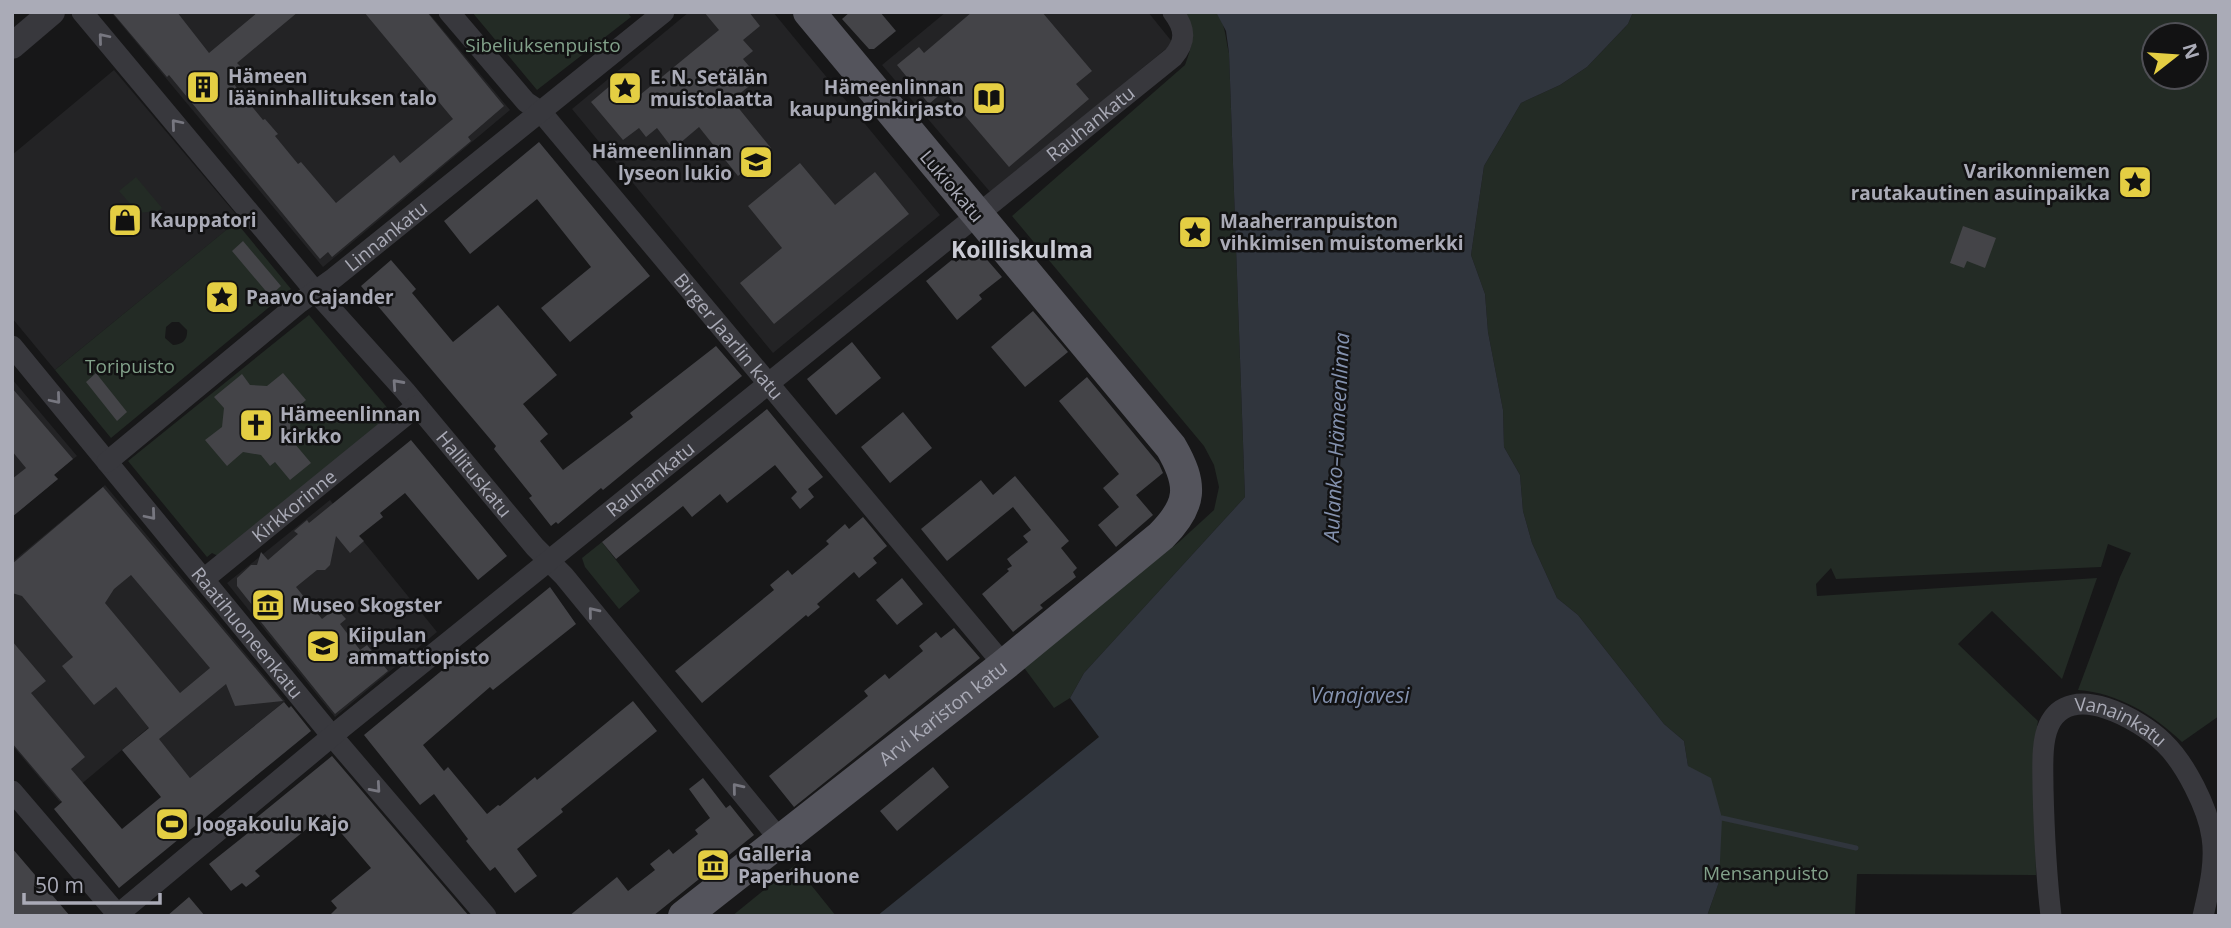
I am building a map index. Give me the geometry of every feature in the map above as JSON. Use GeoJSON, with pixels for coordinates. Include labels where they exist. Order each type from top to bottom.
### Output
{"type":"FeatureCollection","features":[{"type":"Feature","properties":{"kind":"main road","name":"Lukiokatu"},"geometry":{"type":"LineString","coordinates":[[808,12],[1171,447],[1182,467],[1187,483],[1187,495]]}},
{"type":"Feature","properties":{"kind":"main road","name":"Arvi Kariston katu"},"geometry":{"type":"LineString","coordinates":[[684,916],[1004,664],[1161,536],[1174,523],[1187,495]]}},
{"type":"Feature","properties":{"kind":"street"},"geometry":{"type":"LineString","coordinates":[[12,46],[52,12]]}},
{"type":"Feature","properties":{"kind":"street","name":"Hallituskatu"},"geometry":{"type":"LineString","coordinates":[[82,12],[315,291],[549,561],[781,841]]}},
{"type":"Feature","properties":{"kind":"street","name":"Birger Jaarlin katu"},"geometry":{"type":"LineString","coordinates":[[449,12],[526,102],[541,112],[1004,664]]}},
{"type":"Feature","properties":{"kind":"street","name":"Linnankatu"},"geometry":{"type":"LineString","coordinates":[[107,462],[315,291],[664,12]]}},
{"type":"Feature","properties":{"kind":"street","name":"Rauhankatu"},"geometry":{"type":"LineString","coordinates":[[118,915],[332,736],[1173,57],[1182,46],[1184,31],[1173,12]]}},
{"type":"Feature","properties":{"kind":"street","name":"Raatihuoneenkatu"},"geometry":{"type":"LineString","coordinates":[[12,346],[332,736],[486,916]]}},
{"type":"Feature","properties":{"kind":"street","name":"Kirkkorinne"},"geometry":{"type":"LineString","coordinates":[[204,579],[417,406]]}},
{"type":"Feature","properties":{"kind":"street","name":"Vanainkatu"},"geometry":{"type":"LineString","coordinates":[[2051,916],[2044,848],[2043,768],[2046,736],[2056,714],[2074,706],[2093,704],[2115,710],[2141,724],[2165,743],[2189,777],[2204,807],[2212,836],[2213,867],[2203,916]]}},
{"type":"Feature","properties":{"kind":"street"},"geometry":{"type":"LineString","coordinates":[[12,791],[118,915]]}},
{"type":"Feature","properties":{"kind":"shaded area"},"geometry":{"type":"Polygon","coordinates":[[[111,12],[428,12],[510,110],[323,267],[111,12]]]}},
{"type":"Feature","properties":{"kind":"shaded area","name":"Hämeenlinnan lyseon lukio"},"geometry":{"type":"Polygon","coordinates":[[[689,12],[773,12],[940,215],[773,353],[572,109],[689,12]]]}},
{"type":"Feature","properties":{"kind":"shaded area"},"geometry":{"type":"Polygon","coordinates":[[[946,12],[1148,12],[1173,43],[991,193],[882,65],[946,12]]]}},
{"type":"Feature","properties":{"kind":"shaded area","name":"Kauppatori"},"geometry":{"type":"Polygon","coordinates":[[[114,70],[240,219],[55,370],[12,318],[12,155],[114,70]]]}},
{"type":"Feature","properties":{"kind":"shaded area"},"geometry":{"type":"Polygon","coordinates":[[[12,379],[77,456],[54,474],[58,479],[12,517],[12,379]]]}},
{"type":"Feature","properties":{"kind":"shaded area"},"geometry":{"type":"Polygon","coordinates":[[[105,485],[285,701],[190,778],[148,728],[60,802],[12,745],[12,562],[105,485]]]}},
{"type":"Feature","properties":{"kind":"shaded area"},"geometry":{"type":"Polygon","coordinates":[[[330,500],[437,632],[335,717],[227,583],[330,500]]]}},
{"type":"Feature","properties":{"kind":"green space","name":"Sibeliuksenpuisto"},"geometry":{"type":"Polygon","coordinates":[[[472,12],[627,12],[631,17],[537,90],[472,12]]]}},
{"type":"Feature","properties":{"kind":"green space"},"geometry":{"type":"Polygon","coordinates":[[[1181,12],[1216,12],[1223,26],[1229,53],[1245,497],[1084,673],[1070,698],[1054,708],[1022,665],[1179,542],[1214,510],[1219,487],[1214,465],[1204,446],[1012,216],[1185,65],[1192,37],[1181,12]]]}},
{"type":"Feature","properties":{"kind":"green space","name":"Mensanpuisto"},"geometry":{"type":"Polygon","coordinates":[[[1633,12],[2219,12],[2219,716],[2182,742],[2160,723],[2134,707],[2107,696],[2078,690],[2131,553],[2108,544],[2101,567],[1836,579],[1831,568],[1816,584],[1817,596],[2097,578],[2062,679],[1992,611],[1958,644],[2038,721],[2034,745],[2036,875],[1857,874],[1855,916],[1707,916],[1719,882],[1688,766],[1684,741],[1664,724],[1578,615],[1557,598],[1532,543],[1523,511],[1520,475],[1504,447],[1503,410],[1488,332],[1485,294],[1471,255],[1484,166],[1521,103],[1560,85],[1587,67],[1628,24],[1633,12]]]}},
{"type":"Feature","properties":{"kind":"green space"},"geometry":{"type":"Polygon","coordinates":[[[136,177],[162,208],[158,211],[138,213],[119,191],[136,177]]]}},
{"type":"Feature","properties":{"kind":"green space","name":"Toripuisto"},"geometry":{"type":"Polygon","coordinates":[[[236,222],[291,289],[111,438],[55,370],[236,222]],[[172,322],[166,327],[165,338],[173,345],[182,343],[187,337],[187,330],[179,322],[172,322]]]}},
{"type":"Feature","properties":{"kind":"green space"},"geometry":{"type":"Polygon","coordinates":[[[309,315],[395,417],[220,557],[212,553],[207,557],[128,461],[309,315]]]}},
{"type":"Feature","properties":{"kind":"green space"},"geometry":{"type":"Polygon","coordinates":[[[602,542],[640,591],[619,609],[585,567],[582,558],[602,542]]]}},
{"type":"Feature","properties":{"kind":"green space"},"geometry":{"type":"Polygon","coordinates":[[[795,865],[836,916],[732,916],[795,865]]]}},
{"type":"Feature","properties":{"kind":"water","name":"Vanajavesi"},"geometry":{"type":"Polygon","coordinates":[[[1216,12],[1633,12],[1628,24],[1587,67],[1560,85],[1521,103],[1484,166],[1471,255],[1485,294],[1488,332],[1503,410],[1504,447],[1520,475],[1523,511],[1532,543],[1557,598],[1578,615],[1664,724],[1684,741],[1688,766],[1711,778],[1722,818],[1719,882],[1707,916],[877,916],[1099,737],[1070,698],[1084,673],[1245,497],[1229,53],[1226,31],[1216,12]]]}},
{"type":"Feature","properties":{"kind":"building"},"geometry":{"type":"Polygon","coordinates":[[[112,12],[177,12],[209,53],[258,12],[298,12],[237,63],[241,67],[228,77],[278,134],[275,136],[298,164],[301,162],[336,203],[394,155],[400,163],[453,119],[364,12],[427,12],[504,106],[468,137],[471,141],[332,257],[328,252],[320,259],[169,75],[167,77],[112,12]]]}},
{"type":"Feature","properties":{"kind":"building"},"geometry":{"type":"Polygon","coordinates":[[[704,12],[749,12],[760,26],[743,40],[753,51],[743,59],[759,78],[732,100],[771,148],[738,176],[699,127],[673,149],[657,128],[646,137],[639,128],[623,140],[591,102],[618,79],[635,99],[719,30],[704,12]]]}},
{"type":"Feature","properties":{"kind":"building"},"geometry":{"type":"Polygon","coordinates":[[[850,12],[880,12],[896,31],[874,49],[869,49],[842,19],[850,12]]]}},
{"type":"Feature","properties":{"kind":"building"},"geometry":{"type":"Polygon","coordinates":[[[972,12],[1042,12],[1092,71],[1076,84],[1089,99],[1009,167],[944,91],[929,104],[897,65],[919,47],[924,53],[972,12]]]}},
{"type":"Feature","properties":{"kind":"building"},"geometry":{"type":"Polygon","coordinates":[[[539,142],[650,276],[570,342],[541,308],[591,267],[537,199],[470,254],[444,221],[539,142]]]}},
{"type":"Feature","properties":{"kind":"building"},"geometry":{"type":"Polygon","coordinates":[[[800,163],[835,205],[875,172],[909,214],[774,324],[740,283],[782,248],[748,206],[800,163]]]}},
{"type":"Feature","properties":{"kind":"building"},"geometry":{"type":"Polygon","coordinates":[[[1963,226],[1996,238],[1985,268],[1967,261],[1964,268],[1950,263],[1963,226]]]}},
{"type":"Feature","properties":{"kind":"building"},"geometry":{"type":"Polygon","coordinates":[[[243,241],[281,286],[270,296],[232,251],[243,241]]]}},
{"type":"Feature","properties":{"kind":"building"},"geometry":{"type":"Polygon","coordinates":[[[976,247],[1002,277],[979,295],[982,299],[957,320],[926,281],[953,259],[956,262],[976,247]]]}},
{"type":"Feature","properties":{"kind":"building"},"geometry":{"type":"Polygon","coordinates":[[[391,260],[416,289],[412,293],[453,342],[498,305],[557,375],[523,404],[548,434],[540,441],[563,470],[633,417],[630,413],[716,346],[742,376],[603,490],[601,488],[558,524],[556,522],[551,526],[529,498],[532,496],[494,449],[496,446],[361,286],[391,260]]]}},
{"type":"Feature","properties":{"kind":"building"},"geometry":{"type":"Polygon","coordinates":[[[1033,311],[1068,352],[1025,387],[991,347],[1033,311]]]}},
{"type":"Feature","properties":{"kind":"building"},"geometry":{"type":"Polygon","coordinates":[[[852,342],[881,378],[836,415],[807,379],[852,342]]]}},
{"type":"Feature","properties":{"kind":"building"},"geometry":{"type":"Polygon","coordinates":[[[96,373],[127,412],[117,421],[86,382],[96,373]]]}},
{"type":"Feature","properties":{"kind":"building","name":"Hämeenlinnan kirkko"},"geometry":{"type":"Polygon","coordinates":[[[283,373],[306,400],[291,413],[290,431],[299,441],[295,444],[311,463],[290,480],[275,462],[270,466],[261,455],[243,452],[227,466],[205,440],[222,427],[224,408],[214,397],[242,374],[250,385],[267,386],[283,373]]]}},
{"type":"Feature","properties":{"kind":"building"},"geometry":{"type":"Polygon","coordinates":[[[1087,377],[1159,464],[1163,473],[1136,495],[1153,515],[1116,547],[1098,525],[1119,507],[1103,488],[1119,474],[1059,401],[1087,377]]]}},
{"type":"Feature","properties":{"kind":"building"},"geometry":{"type":"Polygon","coordinates":[[[12,388],[73,459],[54,475],[58,479],[12,517],[12,479],[26,468],[12,451],[12,388]]]}},
{"type":"Feature","properties":{"kind":"building"},"geometry":{"type":"Polygon","coordinates":[[[767,409],[823,477],[808,489],[814,497],[800,509],[791,498],[797,492],[775,465],[727,503],[720,494],[692,517],[683,506],[616,559],[602,542],[767,409]]]}},
{"type":"Feature","properties":{"kind":"building"},"geometry":{"type":"Polygon","coordinates":[[[903,412],[932,448],[890,483],[861,447],[903,412]]]}},
{"type":"Feature","properties":{"kind":"building"},"geometry":{"type":"Polygon","coordinates":[[[411,440],[507,556],[478,580],[405,493],[380,513],[383,517],[359,536],[364,541],[350,553],[336,536],[330,565],[325,570],[317,570],[296,587],[322,619],[336,608],[346,619],[340,624],[360,650],[367,645],[388,671],[335,714],[253,612],[256,610],[237,586],[237,578],[251,565],[257,565],[261,552],[268,560],[298,534],[294,531],[307,520],[309,523],[411,440]]]}},
{"type":"Feature","properties":{"kind":"building"},"geometry":{"type":"Polygon","coordinates":[[[1015,476],[1069,541],[1061,548],[1077,568],[1073,572],[1076,577],[1040,605],[1043,608],[1013,632],[982,594],[1009,571],[1007,569],[1012,566],[1007,559],[1028,542],[1023,536],[1031,530],[1013,507],[947,561],[921,529],[981,480],[993,495],[1015,476]]]}},
{"type":"Feature","properties":{"kind":"building"},"geometry":{"type":"Polygon","coordinates":[[[103,487],[283,701],[235,706],[226,684],[159,739],[190,778],[284,702],[289,708],[291,706],[311,731],[119,888],[54,809],[62,802],[12,743],[12,641],[46,681],[31,693],[85,757],[71,769],[122,829],[161,797],[122,750],[149,728],[116,687],[94,705],[62,666],[73,657],[22,596],[12,593],[12,564],[103,487]],[[131,575],[114,589],[105,603],[180,693],[210,668],[131,575]]]}},
{"type":"Feature","properties":{"kind":"building"},"geometry":{"type":"Polygon","coordinates":[[[863,517],[887,546],[873,558],[877,563],[859,578],[854,572],[817,604],[820,607],[808,617],[806,615],[702,703],[675,671],[774,590],[770,585],[788,570],[792,575],[829,544],[826,541],[845,524],[849,529],[863,517]]]}},
{"type":"Feature","properties":{"kind":"building"},"geometry":{"type":"Polygon","coordinates":[[[902,578],[923,604],[897,625],[876,600],[902,578]]]}},
{"type":"Feature","properties":{"kind":"building"},"geometry":{"type":"Polygon","coordinates":[[[550,587],[576,624],[493,690],[490,687],[423,745],[444,771],[448,767],[487,814],[535,777],[537,780],[633,701],[657,731],[561,809],[563,812],[517,849],[537,876],[515,893],[495,867],[490,871],[434,794],[420,805],[364,735],[457,658],[459,661],[550,587]]]}},
{"type":"Feature","properties":{"kind":"building"},"geometry":{"type":"Polygon","coordinates":[[[954,628],[980,658],[794,807],[769,776],[868,696],[864,691],[885,674],[889,679],[923,651],[919,646],[936,632],[941,638],[954,628]]]}},
{"type":"Feature","properties":{"kind":"building"},"geometry":{"type":"Polygon","coordinates":[[[332,756],[469,916],[329,916],[337,908],[331,901],[371,868],[325,814],[255,871],[260,876],[246,887],[242,883],[231,891],[209,864],[248,833],[244,828],[332,756]]]}},
{"type":"Feature","properties":{"kind":"building"},"geometry":{"type":"Polygon","coordinates":[[[933,767],[949,787],[897,831],[880,811],[933,767]]]}},
{"type":"Feature","properties":{"kind":"building"},"geometry":{"type":"Polygon","coordinates":[[[703,778],[726,808],[730,805],[754,835],[653,916],[569,916],[617,877],[628,891],[655,870],[650,864],[669,849],[673,854],[698,834],[695,830],[710,818],[689,789],[703,778]]]}},
{"type":"Feature","properties":{"kind":"building"},"geometry":{"type":"Polygon","coordinates":[[[12,848],[70,916],[12,916],[12,848]]]}},
{"type":"Feature","properties":{"kind":"building"},"geometry":{"type":"Polygon","coordinates":[[[189,897],[205,916],[167,916],[189,897]]]}},
{"type":"Feature","properties":{"kind":"waterway"},"geometry":{"type":"LineString","coordinates":[[1722,818],[1856,848]]}},
{"type":"Feature","properties":{"kind":"place","name":"Hämeen lääninhallituksen talo"},"geometry":{"type":"Point","coordinates":[203,87]}},
{"type":"Feature","properties":{"kind":"place","name":"E. N. Setälän muistolaatta"},"geometry":{"type":"Point","coordinates":[625,88]}},
{"type":"Feature","properties":{"kind":"place","name":"Hämeenlinnan kaupunginkirjasto"},"geometry":{"type":"Point","coordinates":[989,98]}},
{"type":"Feature","properties":{"kind":"place","name":"Hämeenlinnan lyseon lukio"},"geometry":{"type":"Point","coordinates":[756,162]}},
{"type":"Feature","properties":{"kind":"place","name":"Varikonniemen rautakautinen asuinpaikka"},"geometry":{"type":"Point","coordinates":[2135,182]}},
{"type":"Feature","properties":{"kind":"place","name":"Kauppatori"},"geometry":{"type":"Point","coordinates":[125,220]}},
{"type":"Feature","properties":{"kind":"place","name":"Maaherranpuiston vihkimisen muistomerkki"},"geometry":{"type":"Point","coordinates":[1195,232]}},
{"type":"Feature","properties":{"kind":"place","name":"Paavo Cajander"},"geometry":{"type":"Point","coordinates":[222,297]}},
{"type":"Feature","properties":{"kind":"place","name":"Hämeenlinnan kirkko"},"geometry":{"type":"Point","coordinates":[256,425]}},
{"type":"Feature","properties":{"kind":"place","name":"Museo Skogster"},"geometry":{"type":"Point","coordinates":[268,605]}},
{"type":"Feature","properties":{"kind":"place","name":"Kiipulan ammattiopisto"},"geometry":{"type":"Point","coordinates":[323,646]}},
{"type":"Feature","properties":{"kind":"place","name":"Joogakoulu Kajo"},"geometry":{"type":"Point","coordinates":[172,824]}},
{"type":"Feature","properties":{"kind":"place","name":"Galleria Paperihuone"},"geometry":{"type":"Point","coordinates":[713,865]}},
{"type":"Feature","properties":{"kind":"district","name":"Koilliskulma"},"geometry":{"type":"Point","coordinates":[1022,250]}},
{"type":"Feature","properties":{"kind":"water label","name":"Aulanko–Hämeenlinna"},"geometry":{"type":"Point","coordinates":[1337,437]}}]}
